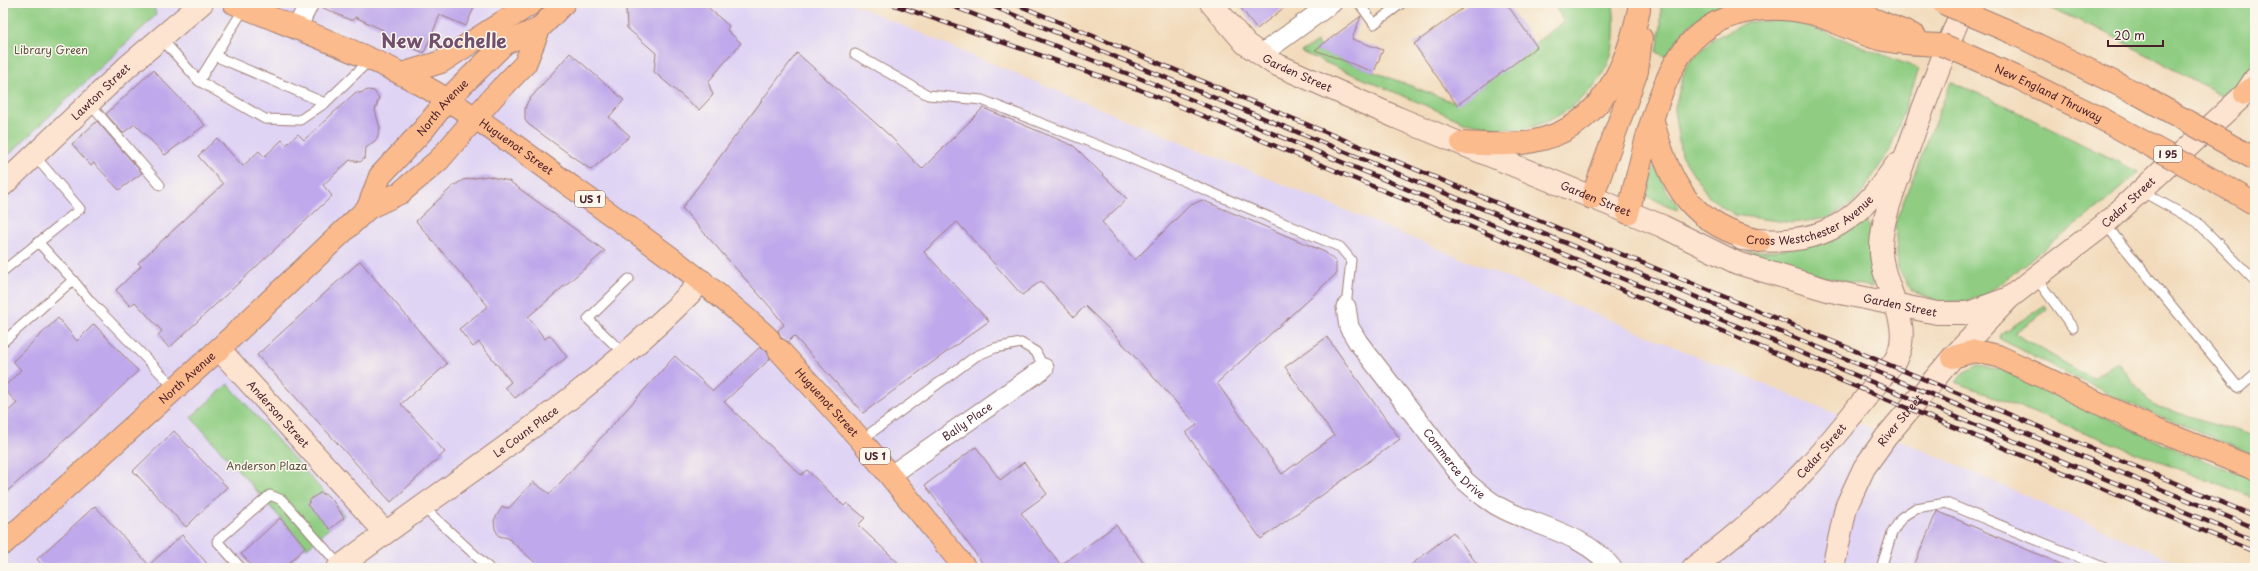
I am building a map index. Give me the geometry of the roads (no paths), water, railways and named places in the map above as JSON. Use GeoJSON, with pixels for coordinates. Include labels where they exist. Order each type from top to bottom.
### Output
{"type":"FeatureCollection","features":[{"type":"Feature","properties":{"kind":"main road","name":"Lawton Street"},"geometry":{"type":"LineString","coordinates":[[3,185],[160,37],[202,3]]}},
{"type":"Feature","properties":{"kind":"main road"},"geometry":{"type":"LineString","coordinates":[[402,74],[441,62],[532,3]]}},
{"type":"Feature","properties":{"kind":"main road","name":"North Avenue"},"geometry":{"type":"LineString","coordinates":[[368,208],[380,176],[424,129],[447,100],[505,43],[538,29],[564,3]]}},
{"type":"Feature","properties":{"kind":"main road","name":"Garden Street"},"geometry":{"type":"LineString","coordinates":[[1211,3],[1246,44],[1260,55],[1288,70],[1662,226],[1737,263],[1799,283],[1896,306],[1937,313],[1957,314],[1977,311],[2009,298]]}},
{"type":"Feature","properties":{"kind":"main road","name":"New England Thruway"},"geometry":{"type":"LineString","coordinates":[[1833,3],[1888,33],[1942,45],[2003,71],[2104,120],[2255,204]]}},
{"type":"Feature","properties":{"kind":"main road"},"geometry":{"type":"LineString","coordinates":[[1943,3],[2013,33],[2138,94],[2255,159]]}},
{"type":"Feature","properties":{"kind":"main road","name":"Cross Westchester Avenue"},"geometry":{"type":"LineString","coordinates":[[1896,306],[1882,265],[1881,247],[1886,216],[1908,148],[1965,3]]}},
{"type":"Feature","properties":{"kind":"main road","name":"Huguenot Street"},"geometry":{"type":"LineString","coordinates":[[239,5],[297,28],[402,74],[447,100],[633,229],[702,281],[741,312],[774,344],[891,475],[965,568]]}},
{"type":"Feature","properties":{"kind":"main road"},"geometry":{"type":"LineString","coordinates":[[1462,143],[1503,144],[1536,141],[1552,136],[1582,119],[1605,96],[1614,82],[1629,49],[1638,6]]}},
{"type":"Feature","properties":{"kind":"main road"},"geometry":{"type":"LineString","coordinates":[[1592,198],[1637,71],[1641,41],[1638,6]]}},
{"type":"Feature","properties":{"kind":"main road"},"geometry":{"type":"LineString","coordinates":[[1628,213],[1653,120],[1669,74],[1678,58],[1692,41],[1706,28],[1722,18],[1740,12],[1757,8],[1776,8],[1810,13],[1888,33]]}},
{"type":"Feature","properties":{"kind":"main road","name":"North Avenue"},"geometry":{"type":"LineString","coordinates":[[3,544],[219,349],[368,208],[400,194],[440,160],[493,97],[525,64],[538,29]]}},
{"type":"Feature","properties":{"kind":"main road","name":"Cedar Street"},"geometry":{"type":"LineString","coordinates":[[2009,298],[2105,224],[2252,86]]}},
{"type":"Feature","properties":{"kind":"main road"},"geometry":{"type":"LineString","coordinates":[[1653,120],[1668,172],[1689,203],[1706,219],[1722,228],[1744,238],[1760,241]]}},
{"type":"Feature","properties":{"kind":"main road","name":"Cross Westchester Avenue"},"geometry":{"type":"LineString","coordinates":[[1662,226],[1760,241],[1776,242],[1808,238],[1849,220],[1871,200],[1908,148]]}},
{"type":"Feature","properties":{"kind":"main road","name":"Le Count Place"},"geometry":{"type":"LineString","coordinates":[[339,567],[537,423],[624,354],[676,308],[702,281]]}},
{"type":"Feature","properties":{"kind":"main road","name":"River Street"},"geometry":{"type":"LineString","coordinates":[[1833,568],[1846,507],[1864,468],[1886,437],[1953,357],[2009,298]]}},
{"type":"Feature","properties":{"kind":"main road","name":"Cedar Street"},"geometry":{"type":"LineString","coordinates":[[1693,568],[1758,515],[1796,480],[1840,429],[1894,362],[1900,351],[1903,338],[1902,324],[1896,306]]}},
{"type":"Feature","properties":{"kind":"main road","name":"Anderson Street"},"geometry":{"type":"LineString","coordinates":[[219,349],[386,532]]}},
{"type":"Feature","properties":{"kind":"main road"},"geometry":{"type":"LineString","coordinates":[[1953,357],[1975,351],[1998,356],[2154,429],[2255,469]]}},
{"type":"Feature","properties":{"kind":"street"},"geometry":{"type":"LineString","coordinates":[[297,28],[308,3]]}},
{"type":"Feature","properties":{"kind":"street"},"geometry":{"type":"LineString","coordinates":[[1260,55],[1332,3]]}},
{"type":"Feature","properties":{"kind":"street","name":"Commerce Drive"},"geometry":{"type":"LineString","coordinates":[[1346,307],[1349,327],[1358,342],[1465,481],[1486,499],[1504,510],[1586,545],[1612,568]]}},
{"type":"Feature","properties":{"kind":"street","name":"Bally Place"},"geometry":{"type":"LineString","coordinates":[[891,475],[1044,368]]}},
{"type":"Feature","properties":{"kind":"lane"},"geometry":{"type":"LineString","coordinates":[[1359,3],[1374,24],[1402,3]]}},
{"type":"Feature","properties":{"kind":"lane"},"geometry":{"type":"LineString","coordinates":[[199,82],[215,56],[239,5]]}},
{"type":"Feature","properties":{"kind":"lane"},"geometry":{"type":"LineString","coordinates":[[160,37],[199,82],[265,119],[300,120],[325,103],[370,60]]}},
{"type":"Feature","properties":{"kind":"lane"},"geometry":{"type":"LineString","coordinates":[[855,54],[928,94],[982,100],[1118,153],[1340,247],[1351,260],[1346,307]]}},
{"type":"Feature","properties":{"kind":"lane"},"geometry":{"type":"LineString","coordinates":[[215,56],[325,103]]}},
{"type":"Feature","properties":{"kind":"lane"},"geometry":{"type":"LineString","coordinates":[[89,103],[160,186]]}},
{"type":"Feature","properties":{"kind":"lane"},"geometry":{"type":"LineString","coordinates":[[3,271],[80,209],[34,155]]}},
{"type":"Feature","properties":{"kind":"lane"},"geometry":{"type":"LineString","coordinates":[[2141,191],[2197,222],[2255,280]]}},
{"type":"Feature","properties":{"kind":"lane"},"geometry":{"type":"LineString","coordinates":[[2105,224],[2239,388],[2255,374]]}},
{"type":"Feature","properties":{"kind":"lane"},"geometry":{"type":"LineString","coordinates":[[38,242],[91,302],[175,388]]}},
{"type":"Feature","properties":{"kind":"lane"},"geometry":{"type":"LineString","coordinates":[[2036,278],[2073,328]]}},
{"type":"Feature","properties":{"kind":"lane"},"geometry":{"type":"LineString","coordinates":[[3,342],[73,280]]}},
{"type":"Feature","properties":{"kind":"lane"},"geometry":{"type":"LineString","coordinates":[[624,354],[588,319],[629,280]]}},
{"type":"Feature","properties":{"kind":"lane"},"geometry":{"type":"LineString","coordinates":[[861,440],[976,356],[995,348],[1022,343],[1036,352],[1044,368]]}},
{"type":"Feature","properties":{"kind":"lane"},"geometry":{"type":"LineString","coordinates":[[241,568],[217,541],[270,495],[282,500],[339,567]]}},
{"type":"Feature","properties":{"kind":"lane"},"geometry":{"type":"LineString","coordinates":[[1881,568],[1892,533],[1902,517],[1916,508],[1946,502],[2105,568]]}},
{"type":"Feature","properties":{"kind":"lane"},"geometry":{"type":"LineString","coordinates":[[422,506],[489,568]]}},
{"type":"Feature","properties":{"kind":"railway"},"geometry":{"type":"LineString","coordinates":[[889,3],[1138,89],[2255,552]]}},
{"type":"Feature","properties":{"kind":"railway"},"geometry":{"type":"LineString","coordinates":[[944,3],[1144,80],[2255,541]]}},
{"type":"Feature","properties":{"kind":"railway"},"geometry":{"type":"LineString","coordinates":[[985,3],[2255,528]]}},
{"type":"Feature","properties":{"kind":"railway"},"geometry":{"type":"LineString","coordinates":[[1013,3],[2255,516]]}},
{"type":"Feature","properties":{"kind":"district","name":"New Rochelle"},"geometry":{"type":"Point","coordinates":[444,41]}},
{"type":"Feature","properties":{"kind":"park label","name":"Library Green"},"geometry":{"type":"Point","coordinates":[51,50]}},
{"type":"Feature","properties":{"kind":"park label","name":"Anderson Plaza"},"geometry":{"type":"Point","coordinates":[267,466]}}]}
